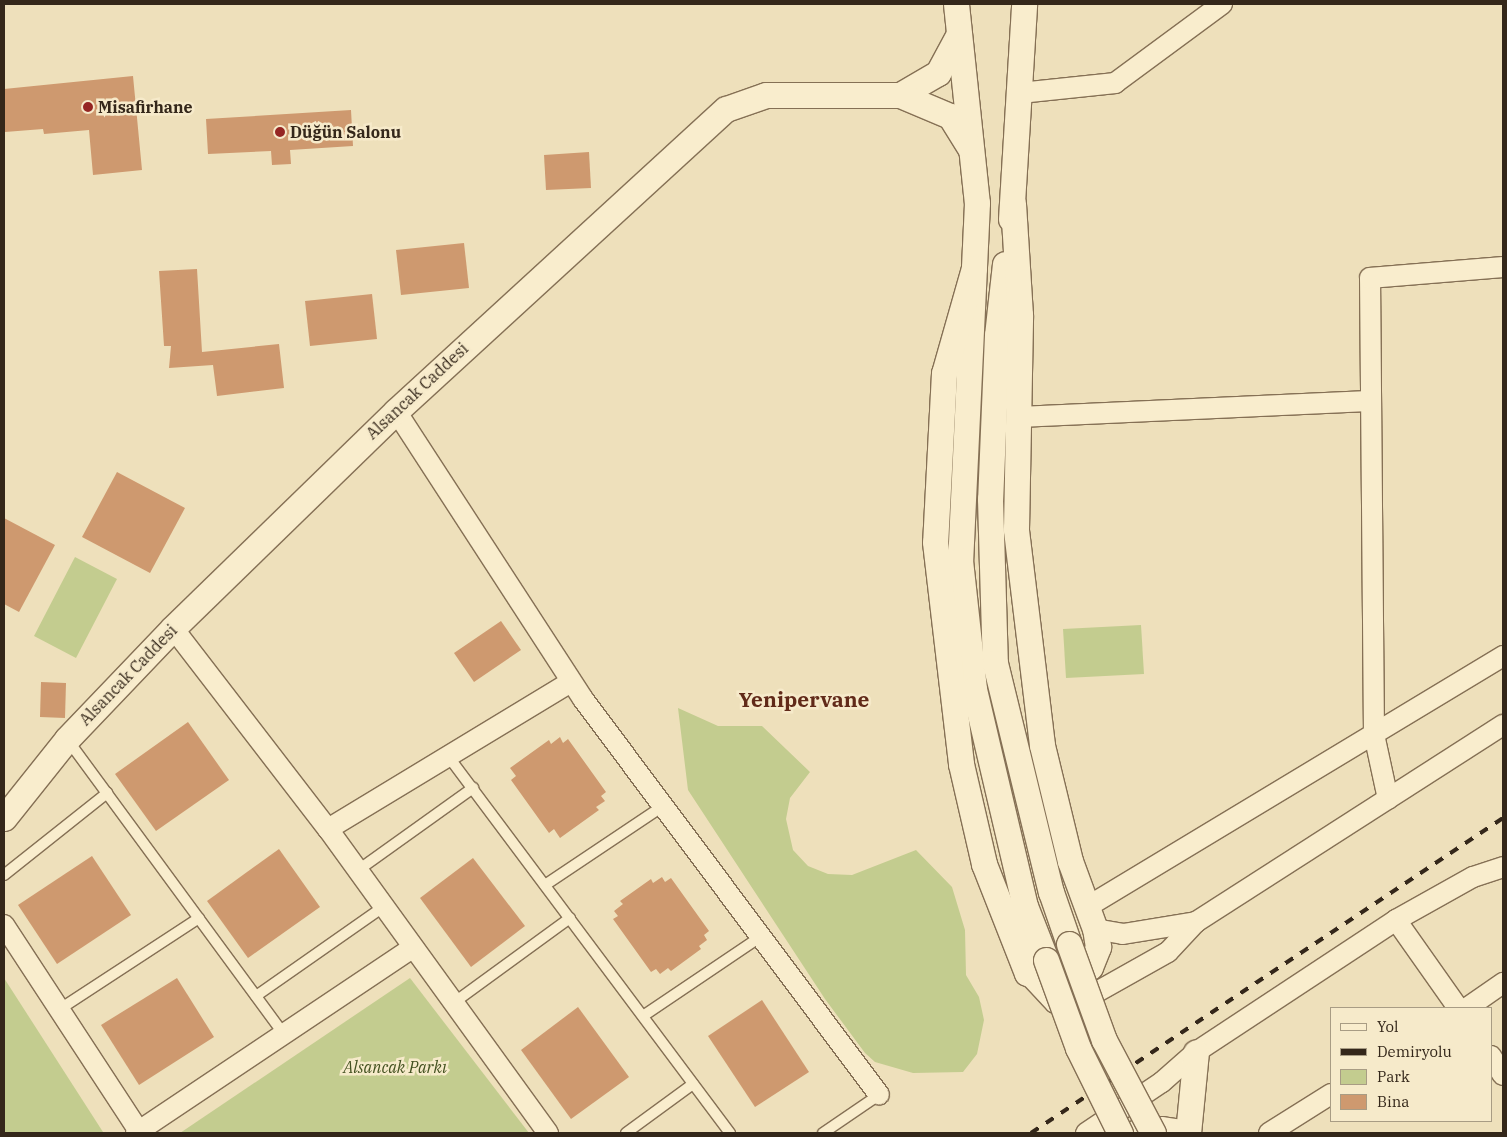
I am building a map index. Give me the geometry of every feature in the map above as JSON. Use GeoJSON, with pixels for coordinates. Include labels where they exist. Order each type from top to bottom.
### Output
{"type":"FeatureCollection","features":[{"type":"Feature","properties":{"kind":"street"},"geometry":{"type":"LineString","coordinates":[[956,4],[977,203],[961,570],[974,689],[1025,906],[1036,967],[1054,1002],[1079,1002],[1168,952],[1196,922],[1503,725]]}},
{"type":"Feature","properties":{"kind":"street"},"geometry":{"type":"LineString","coordinates":[[1024,4],[1013,203],[996,335],[991,470],[995,663],[1051,892],[1104,1040],[1153,1133]]}},
{"type":"Feature","properties":{"kind":"street"},"geometry":{"type":"LineString","coordinates":[[1020,93],[1115,83],[1222,4]]}},
{"type":"Feature","properties":{"kind":"street","name":"Alsancak Caddesi"},"geometry":{"type":"LineString","coordinates":[[900,95],[938,73],[959,34]]}},
{"type":"Feature","properties":{"kind":"street","name":"Alsancak Caddesi"},"geometry":{"type":"LineString","coordinates":[[4,818],[67,739],[173,628],[396,411],[726,109],[766,96],[900,95],[950,116],[971,149]]}},
{"type":"Feature","properties":{"kind":"street"},"geometry":{"type":"LineString","coordinates":[[1013,203],[1020,316],[1016,529],[1042,745],[1070,861],[1091,918],[1098,947],[1090,967],[1063,980],[1047,981],[1036,967]]}},
{"type":"Feature","properties":{"kind":"street"},"geometry":{"type":"LineString","coordinates":[[1388,799],[1374,734],[1370,278],[1503,267]]}},
{"type":"Feature","properties":{"kind":"street"},"geometry":{"type":"LineString","coordinates":[[1018,417],[1370,401]]}},
{"type":"Feature","properties":{"kind":"street"},"geometry":{"type":"LineString","coordinates":[[396,411],[571,682],[879,1095]]}},
{"type":"Feature","properties":{"kind":"street"},"geometry":{"type":"LineString","coordinates":[[173,628],[328,829],[452,1004],[548,1133]]}},
{"type":"Feature","properties":{"kind":"street"},"geometry":{"type":"LineString","coordinates":[[1091,918],[1374,734],[1503,656]]}},
{"type":"Feature","properties":{"kind":"street"},"geometry":{"type":"LineString","coordinates":[[328,829],[571,682]]}},
{"type":"Feature","properties":{"kind":"street"},"geometry":{"type":"LineString","coordinates":[[1086,1133],[1162,1082],[1196,1052],[1396,920],[1473,877],[1503,867]]}},
{"type":"Feature","properties":{"kind":"street"},"geometry":{"type":"LineString","coordinates":[[1091,918],[1123,934],[1196,922]]}},
{"type":"Feature","properties":{"kind":"street"},"geometry":{"type":"LineString","coordinates":[[1396,920],[1457,1007]]}},
{"type":"Feature","properties":{"kind":"street"},"geometry":{"type":"LineString","coordinates":[[4,925],[60,1009],[138,1133],[412,948]]}},
{"type":"Feature","properties":{"kind":"street"},"geometry":{"type":"LineString","coordinates":[[1036,967],[1120,1133]]}},
{"type":"Feature","properties":{"kind":"street"},"geometry":{"type":"LineString","coordinates":[[1467,1007],[1503,983]]}},
{"type":"Feature","properties":{"kind":"street"},"geometry":{"type":"LineString","coordinates":[[1135,1133],[1162,1129],[1187,1133],[1196,1052]]}},
{"type":"Feature","properties":{"kind":"street"},"geometry":{"type":"LineString","coordinates":[[1492,1058],[1503,1075]]}},
{"type":"Feature","properties":{"kind":"street"},"geometry":{"type":"LineString","coordinates":[[1270,1133],[1330,1095]]}},
{"type":"Feature","properties":{"kind":"lane"},"geometry":{"type":"LineString","coordinates":[[67,739],[284,1034]]}},
{"type":"Feature","properties":{"kind":"lane"},"geometry":{"type":"LineString","coordinates":[[448,756],[730,1133]]}},
{"type":"Feature","properties":{"kind":"lane"},"geometry":{"type":"LineString","coordinates":[[357,871],[473,788]]}},
{"type":"Feature","properties":{"kind":"lane"},"geometry":{"type":"LineString","coordinates":[[4,875],[107,793]]}},
{"type":"Feature","properties":{"kind":"lane"},"geometry":{"type":"LineString","coordinates":[[545,885],[663,806]]}},
{"type":"Feature","properties":{"kind":"lane"},"geometry":{"type":"LineString","coordinates":[[256,996],[382,907]]}},
{"type":"Feature","properties":{"kind":"lane"},"geometry":{"type":"LineString","coordinates":[[60,1009],[199,918]]}},
{"type":"Feature","properties":{"kind":"lane"},"geometry":{"type":"LineString","coordinates":[[452,1004],[570,918]]}},
{"type":"Feature","properties":{"kind":"lane"},"geometry":{"type":"LineString","coordinates":[[643,1016],[760,936]]}},
{"type":"Feature","properties":{"kind":"lane"},"geometry":{"type":"LineString","coordinates":[[626,1133],[693,1084]]}},
{"type":"Feature","properties":{"kind":"lane"},"geometry":{"type":"LineString","coordinates":[[823,1133],[879,1095]]}},
{"type":"Feature","properties":{"kind":"green space"},"geometry":{"type":"Polygon","coordinates":[[[75,557],[117,579],[76,658],[34,636],[75,557]]]}},
{"type":"Feature","properties":{"kind":"green space"},"geometry":{"type":"Polygon","coordinates":[[[1141,625],[1144,674],[1066,678],[1063,629],[1141,625]]]}},
{"type":"Feature","properties":{"kind":"green space"},"geometry":{"type":"Polygon","coordinates":[[[678,708],[718,726],[762,726],[810,772],[790,798],[786,819],[793,850],[808,866],[828,874],[852,875],[916,850],[952,887],[965,930],[966,975],[979,997],[984,1020],[977,1054],[963,1072],[913,1073],[875,1062],[865,1053],[825,999],[688,790],[678,708]]]}},
{"type":"Feature","properties":{"kind":"green space"},"geometry":{"type":"Polygon","coordinates":[[[4,978],[103,1132],[103,1133],[4,1133],[4,978]]]}},
{"type":"Feature","properties":{"kind":"green space","name":"Alsancak Parkı"},"geometry":{"type":"Polygon","coordinates":[[[410,978],[529,1133],[180,1133],[410,978]]]}},
{"type":"Feature","properties":{"kind":"building","name":"Misafirhane"},"geometry":{"type":"Polygon","coordinates":[[[133,76],[142,170],[93,175],[89,130],[44,134],[43,129],[5,132],[4,89],[133,76]]]}},
{"type":"Feature","properties":{"kind":"building","name":"Düğün Salonu"},"geometry":{"type":"Polygon","coordinates":[[[351,110],[353,146],[290,150],[291,164],[272,165],[271,151],[208,154],[206,119],[351,110]]]}},
{"type":"Feature","properties":{"kind":"building"},"geometry":{"type":"Polygon","coordinates":[[[589,152],[591,188],[546,190],[544,155],[589,152]]]}},
{"type":"Feature","properties":{"kind":"building"},"geometry":{"type":"Polygon","coordinates":[[[464,243],[469,288],[401,295],[396,250],[464,243]]]}},
{"type":"Feature","properties":{"kind":"building"},"geometry":{"type":"Polygon","coordinates":[[[197,269],[202,352],[279,344],[284,388],[217,396],[213,365],[169,368],[171,346],[164,346],[159,271],[197,269]]]}},
{"type":"Feature","properties":{"kind":"building"},"geometry":{"type":"Polygon","coordinates":[[[372,294],[377,339],[310,346],[305,301],[372,294]]]}},
{"type":"Feature","properties":{"kind":"building"},"geometry":{"type":"Polygon","coordinates":[[[117,472],[185,508],[150,573],[82,537],[117,472]]]}},
{"type":"Feature","properties":{"kind":"building"},"geometry":{"type":"Polygon","coordinates":[[[4,518],[55,545],[19,612],[4,604],[4,518]]]}},
{"type":"Feature","properties":{"kind":"building"},"geometry":{"type":"Polygon","coordinates":[[[501,621],[521,650],[474,682],[454,653],[501,621]]]}},
{"type":"Feature","properties":{"kind":"building"},"geometry":{"type":"Polygon","coordinates":[[[41,682],[66,683],[65,718],[40,717],[41,682]]]}},
{"type":"Feature","properties":{"kind":"building"},"geometry":{"type":"Polygon","coordinates":[[[188,722],[229,780],[156,831],[115,774],[188,722]]]}},
{"type":"Feature","properties":{"kind":"building"},"geometry":{"type":"Polygon","coordinates":[[[560,737],[563,743],[568,739],[606,792],[601,796],[605,801],[596,807],[599,810],[560,838],[554,829],[549,833],[511,780],[516,776],[510,768],[549,740],[551,744],[560,737]]]}},
{"type":"Feature","properties":{"kind":"building"},"geometry":{"type":"Polygon","coordinates":[[[279,849],[320,907],[248,958],[207,901],[279,849]]]}},
{"type":"Feature","properties":{"kind":"building"},"geometry":{"type":"Polygon","coordinates":[[[92,856],[131,915],[57,964],[18,905],[92,856]]]}},
{"type":"Feature","properties":{"kind":"building"},"geometry":{"type":"Polygon","coordinates":[[[473,858],[525,926],[471,967],[420,898],[473,858]]]}},
{"type":"Feature","properties":{"kind":"building"},"geometry":{"type":"Polygon","coordinates":[[[662,877],[665,882],[671,878],[709,931],[704,935],[707,940],[699,946],[701,949],[671,971],[668,968],[660,974],[656,969],[651,972],[613,919],[618,916],[614,911],[623,904],[620,901],[651,879],[653,883],[662,877]]]}},
{"type":"Feature","properties":{"kind":"building"},"geometry":{"type":"Polygon","coordinates":[[[177,978],[214,1037],[139,1085],[101,1025],[177,978]]]}},
{"type":"Feature","properties":{"kind":"building"},"geometry":{"type":"Polygon","coordinates":[[[762,1000],[809,1072],[755,1107],[708,1036],[762,1000]]]}},
{"type":"Feature","properties":{"kind":"building"},"geometry":{"type":"Polygon","coordinates":[[[578,1007],[629,1077],[571,1119],[521,1050],[578,1007]]]}},
{"type":"Feature","properties":{"kind":"railway"},"geometry":{"type":"LineString","coordinates":[[1031,1133],[1503,818]]}},
{"type":"Feature","properties":{"kind":"place","name":"Misafirhane"},"geometry":{"type":"Point","coordinates":[88,107]}},
{"type":"Feature","properties":{"kind":"place","name":"Düğün Salonu"},"geometry":{"type":"Point","coordinates":[280,132]}},
{"type":"Feature","properties":{"kind":"district","name":"Yenipervane"},"geometry":{"type":"Point","coordinates":[804,699]}}]}
